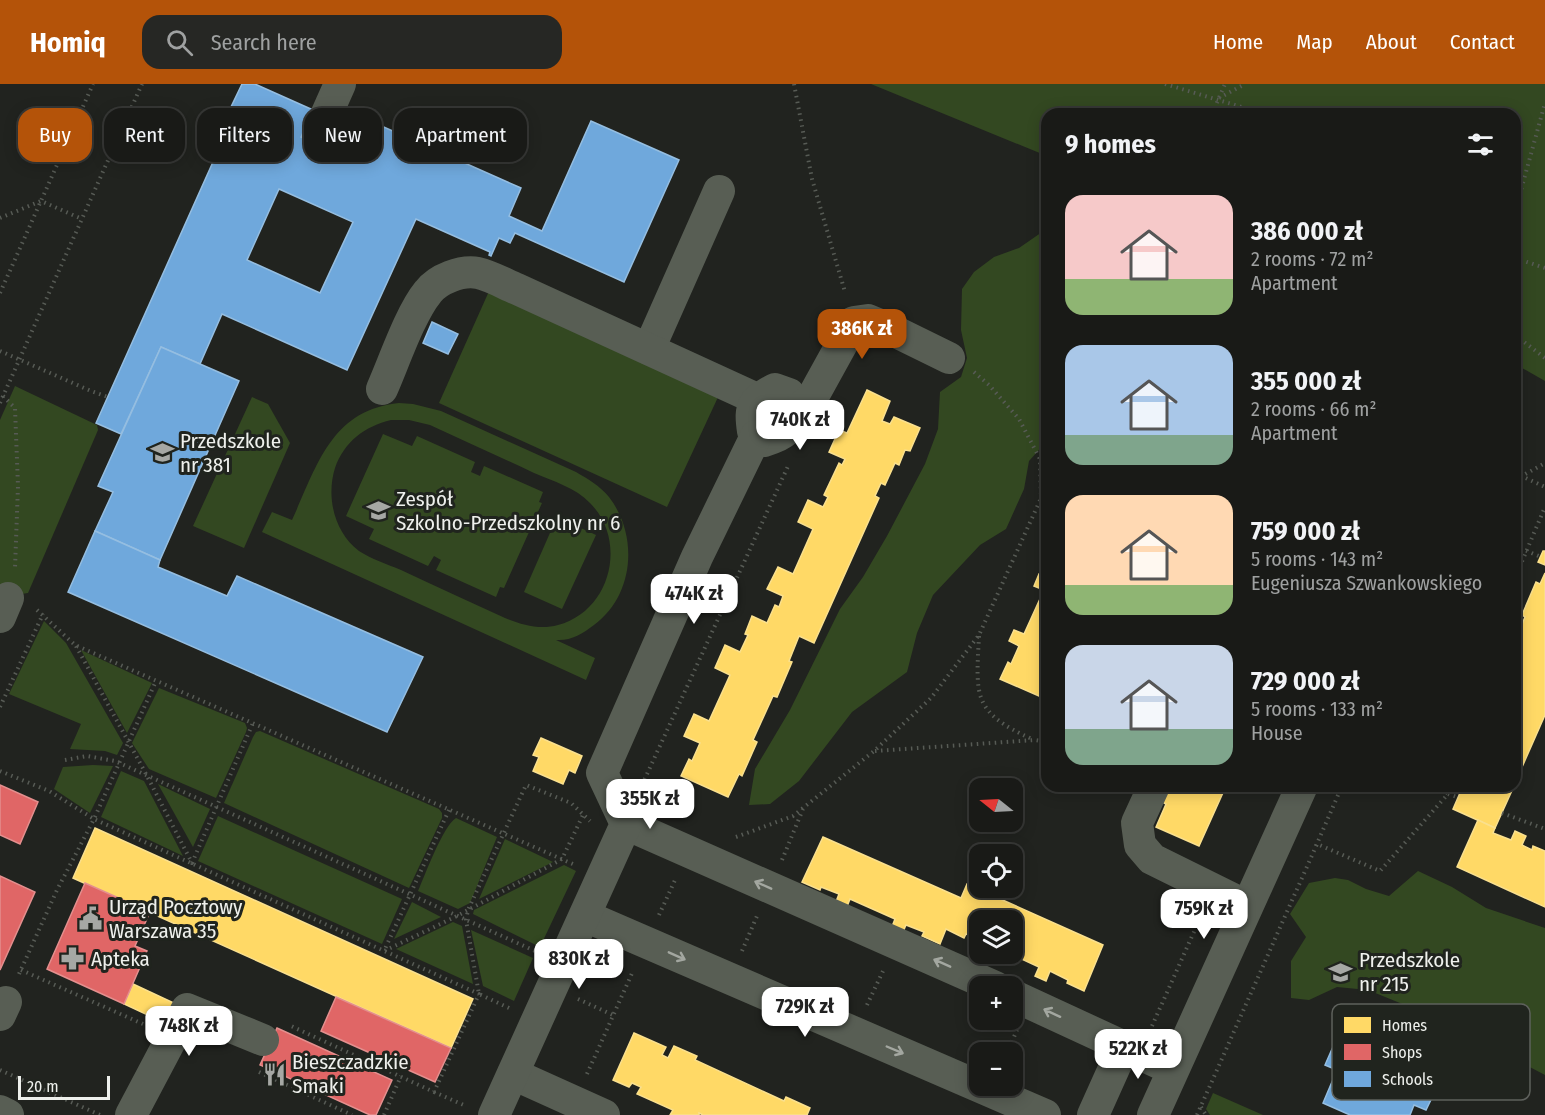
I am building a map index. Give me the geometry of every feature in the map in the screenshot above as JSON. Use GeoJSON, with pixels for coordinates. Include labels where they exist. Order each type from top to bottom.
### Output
{"type":"FeatureCollection","features":[{"type":"Feature","properties":{"kind":"street"},"geometry":{"type":"LineString","coordinates":[[329,108],[340,84]]}},
{"type":"Feature","properties":{"kind":"street"},"geometry":{"type":"LineString","coordinates":[[649,349],[719,191]]}},
{"type":"Feature","properties":{"kind":"street"},"geometry":{"type":"LineString","coordinates":[[382,389],[417,309],[429,290],[461,273],[478,273],[757,399]]}},
{"type":"Feature","properties":{"kind":"street"},"geometry":{"type":"LineString","coordinates":[[485,1113],[513,1074],[602,876],[614,821],[602,773],[754,434],[750,415],[757,399],[775,389],[793,402],[812,400],[854,321],[868,320],[949,358]]}},
{"type":"Feature","properties":{"kind":"street"},"geometry":{"type":"LineString","coordinates":[[754,434],[764,441],[778,437],[791,426],[793,402]]}},
{"type":"Feature","properties":{"kind":"street"},"geometry":{"type":"LineString","coordinates":[[1151,792],[1137,823],[1140,845],[1152,860],[1247,906]]}},
{"type":"Feature","properties":{"kind":"street"},"geometry":{"type":"LineString","coordinates":[[1153,1115],[1299,792]]}},
{"type":"Feature","properties":{"kind":"street"},"geometry":{"type":"LineString","coordinates":[[614,821],[688,851],[970,976]]}},
{"type":"Feature","properties":{"kind":"street"},"geometry":{"type":"LineString","coordinates":[[585,916],[1045,1115]]}},
{"type":"Feature","properties":{"kind":"street"},"geometry":{"type":"LineString","coordinates":[[1023,1000],[1173,1069]]}},
{"type":"Feature","properties":{"kind":"street"},"geometry":{"type":"LineString","coordinates":[[131,1115],[187,1009],[263,1040]]}},
{"type":"Feature","properties":{"kind":"street"},"geometry":{"type":"LineString","coordinates":[[1093,1115],[1132,1050]]}},
{"type":"Feature","properties":{"kind":"street"},"geometry":{"type":"LineString","coordinates":[[513,1074],[603,1115]]}},
{"type":"Feature","properties":{"kind":"street"},"geometry":{"type":"LineString","coordinates":[[0,1111],[8,1115]]}},
{"type":"Feature","properties":{"kind":"path"},"geometry":{"type":"LineString","coordinates":[[0,292],[93,84]]}},
{"type":"Feature","properties":{"kind":"path"},"geometry":{"type":"LineString","coordinates":[[0,403],[142,84]]}},
{"type":"Feature","properties":{"kind":"path"},"geometry":{"type":"LineString","coordinates":[[794,84],[812,179],[854,321]]}},
{"type":"Feature","properties":{"kind":"path"},"geometry":{"type":"LineString","coordinates":[[1165,84],[1246,108]]}},
{"type":"Feature","properties":{"kind":"path"},"geometry":{"type":"LineString","coordinates":[[1214,108],[1225,84]]}},
{"type":"Feature","properties":{"kind":"path"},"geometry":{"type":"LineString","coordinates":[[1218,99],[1245,84]]}},
{"type":"Feature","properties":{"kind":"path"},"geometry":{"type":"LineString","coordinates":[[1521,190],[1545,103]]}},
{"type":"Feature","properties":{"kind":"path"},"geometry":{"type":"LineString","coordinates":[[0,218],[41,201],[82,219]]}},
{"type":"Feature","properties":{"kind":"path"},"geometry":{"type":"LineString","coordinates":[[1521,260],[1545,268]]}},
{"type":"Feature","properties":{"kind":"path"},"geometry":{"type":"LineString","coordinates":[[1521,340],[1545,358]]}},
{"type":"Feature","properties":{"kind":"path"},"geometry":{"type":"LineString","coordinates":[[0,351],[108,397]]}},
{"type":"Feature","properties":{"kind":"path"},"geometry":{"type":"LineString","coordinates":[[733,838],[793,816],[874,751],[931,698],[979,635],[1041,498],[1040,459],[1019,419],[989,385],[966,366],[949,358]]}},
{"type":"Feature","properties":{"kind":"path"},"geometry":{"type":"LineString","coordinates":[[3,396],[15,408],[17,543],[10,606],[43,614],[75,645],[192,863]]}},
{"type":"Feature","properties":{"kind":"path"},"geometry":{"type":"LineString","coordinates":[[434,1092],[479,994],[466,921],[468,910],[526,785],[571,803],[587,820],[614,821],[634,803],[793,456]]}},
{"type":"Feature","properties":{"kind":"path"},"geometry":{"type":"LineString","coordinates":[[1522,476],[1545,463]]}},
{"type":"Feature","properties":{"kind":"path"},"geometry":{"type":"LineString","coordinates":[[1522,476],[1545,487]]}},
{"type":"Feature","properties":{"kind":"path"},"geometry":{"type":"LineString","coordinates":[[1521,563],[1545,507]]}},
{"type":"Feature","properties":{"kind":"path"},"geometry":{"type":"LineString","coordinates":[[1521,549],[1540,557]]}},
{"type":"Feature","properties":{"kind":"path"},"geometry":{"type":"LineString","coordinates":[[0,707],[43,614]]}},
{"type":"Feature","properties":{"kind":"path"},"geometry":{"type":"LineString","coordinates":[[979,635],[977,683],[985,708],[1008,728],[1035,740]]}},
{"type":"Feature","properties":{"kind":"path"},"geometry":{"type":"LineString","coordinates":[[75,645],[602,876]]}},
{"type":"Feature","properties":{"kind":"path"},"geometry":{"type":"LineString","coordinates":[[3,1008],[57,890],[94,819],[156,681]]}},
{"type":"Feature","properties":{"kind":"path"},"geometry":{"type":"LineString","coordinates":[[192,863],[253,723]]}},
{"type":"Feature","properties":{"kind":"path"},"geometry":{"type":"LineString","coordinates":[[874,751],[1041,741]]}},
{"type":"Feature","properties":{"kind":"path"},"geometry":{"type":"LineString","coordinates":[[65,760],[87,756],[119,763],[146,774],[563,963]]}},
{"type":"Feature","properties":{"kind":"path"},"geometry":{"type":"LineString","coordinates":[[0,771],[49,791],[94,819],[537,1021]]}},
{"type":"Feature","properties":{"kind":"path"},"geometry":{"type":"LineString","coordinates":[[1197,1115],[1339,792]]}},
{"type":"Feature","properties":{"kind":"path"},"geometry":{"type":"LineString","coordinates":[[1315,850],[1317,844],[1380,871],[1448,794],[1457,797]]}},
{"type":"Feature","properties":{"kind":"path"},"geometry":{"type":"LineString","coordinates":[[730,979],[803,808]]}},
{"type":"Feature","properties":{"kind":"path"},"geometry":{"type":"LineString","coordinates":[[384,951],[449,810]]}},
{"type":"Feature","properties":{"kind":"path"},"geometry":{"type":"LineString","coordinates":[[1502,813],[1545,830]]}},
{"type":"Feature","properties":{"kind":"path"},"geometry":{"type":"LineString","coordinates":[[384,951],[457,916],[562,859],[583,815]]}},
{"type":"Feature","properties":{"kind":"path"},"geometry":{"type":"LineString","coordinates":[[574,1102],[688,851]]}},
{"type":"Feature","properties":{"kind":"path"},"geometry":{"type":"LineString","coordinates":[[1132,1050],[1197,925]]}},
{"type":"Feature","properties":{"kind":"path"},"geometry":{"type":"LineString","coordinates":[[854,1032],[895,943]]}},
{"type":"Feature","properties":{"kind":"path"},"geometry":{"type":"LineString","coordinates":[[21,970],[172,1037]]}},
{"type":"Feature","properties":{"kind":"path"},"geometry":{"type":"LineString","coordinates":[[352,1115],[251,1069],[273,1018],[485,1113]]}},
{"type":"Feature","properties":{"kind":"path"},"geometry":{"type":"LineString","coordinates":[[0,1070],[100,1115]]}},
{"type":"Feature","properties":{"kind":"path"},"geometry":{"type":"LineString","coordinates":[[384,1115],[401,1076]]}},
{"type":"Feature","properties":{"kind":"path"},"geometry":{"type":"LineString","coordinates":[[1201,1106],[1206,1115]]}},
{"type":"Feature","properties":{"kind":"green space"},"geometry":{"type":"Polygon","coordinates":[[[871,84],[1545,84],[1545,381],[1521,367],[1521,108],[1041,108],[1041,154],[871,84]]]}},
{"type":"Feature","properties":{"kind":"green space"},"geometry":{"type":"Polygon","coordinates":[[[1041,233],[1041,448],[1029,461],[1024,489],[1006,529],[980,545],[933,595],[917,633],[907,672],[852,712],[799,781],[770,804],[749,805],[755,769],[790,710],[840,609],[863,577],[925,464],[938,429],[940,392],[961,377],[967,358],[961,330],[962,289],[974,272],[994,257],[1019,248],[1041,233]]]}},
{"type":"Feature","properties":{"kind":"green space"},"geometry":{"type":"Polygon","coordinates":[[[490,289],[719,395],[667,507],[439,403],[490,289]]]}},
{"type":"Feature","properties":{"kind":"green space"},"geometry":{"type":"Polygon","coordinates":[[[15,386],[97,425],[98,430],[28,593],[15,595],[0,588],[0,420],[15,386]]]}},
{"type":"Feature","properties":{"kind":"green space"},"geometry":{"type":"Polygon","coordinates":[[[252,397],[268,404],[290,443],[244,548],[193,526],[252,397]]]}},
{"type":"Feature","properties":{"kind":"green space"},"geometry":{"type":"Polygon","coordinates":[[[399,403],[441,411],[576,472],[598,486],[609,497],[625,529],[628,565],[624,582],[607,613],[594,625],[576,636],[556,640],[595,658],[586,680],[262,532],[272,512],[292,520],[329,444],[357,417],[376,408],[399,403]],[[391,420],[364,431],[350,443],[339,459],[332,479],[332,502],[338,524],[350,543],[374,559],[524,625],[545,627],[558,625],[576,617],[591,605],[608,573],[611,555],[602,519],[590,503],[564,485],[430,425],[409,420],[391,420]]]}},
{"type":"Feature","properties":{"kind":"green space"},"geometry":{"type":"Polygon","coordinates":[[[383,434],[412,446],[417,436],[475,462],[471,472],[480,476],[484,466],[543,492],[539,502],[542,503],[504,588],[500,587],[496,597],[436,570],[441,560],[434,556],[428,566],[369,539],[374,529],[346,516],[383,434]]]}},
{"type":"Feature","properties":{"kind":"green space"},"geometry":{"type":"Polygon","coordinates":[[[557,517],[596,535],[562,609],[524,592],[557,517]]]}},
{"type":"Feature","properties":{"kind":"green space"},"geometry":{"type":"Polygon","coordinates":[[[44,621],[66,643],[123,743],[117,755],[105,751],[70,749],[81,724],[9,694],[44,621]]]}},
{"type":"Feature","properties":{"kind":"green space"},"geometry":{"type":"Polygon","coordinates":[[[81,650],[152,683],[127,733],[81,650]]]}},
{"type":"Feature","properties":{"kind":"green space"},"geometry":{"type":"Polygon","coordinates":[[[159,688],[245,723],[246,732],[216,798],[149,769],[132,743],[159,688]]]}},
{"type":"Feature","properties":{"kind":"green space"},"geometry":{"type":"Polygon","coordinates":[[[260,731],[439,809],[442,818],[409,888],[224,803],[253,737],[256,732],[260,731]]]}},
{"type":"Feature","properties":{"kind":"green space"},"geometry":{"type":"Polygon","coordinates":[[[113,766],[90,813],[54,789],[63,767],[113,766]]]}},
{"type":"Feature","properties":{"kind":"green space"},"geometry":{"type":"Polygon","coordinates":[[[121,771],[144,781],[183,856],[101,817],[121,771]]]}},
{"type":"Feature","properties":{"kind":"green space"},"geometry":{"type":"Polygon","coordinates":[[[158,784],[210,809],[193,847],[158,784]]]}},
{"type":"Feature","properties":{"kind":"green space"},"geometry":{"type":"Polygon","coordinates":[[[218,816],[402,899],[382,944],[198,861],[218,816]]]}},
{"type":"Feature","properties":{"kind":"green space"},"geometry":{"type":"Polygon","coordinates":[[[456,818],[497,837],[470,903],[458,909],[418,891],[440,840],[456,818]]]}},
{"type":"Feature","properties":{"kind":"green space"},"geometry":{"type":"Polygon","coordinates":[[[505,839],[553,862],[479,899],[505,839]]]}},
{"type":"Feature","properties":{"kind":"green space"},"geometry":{"type":"Polygon","coordinates":[[[564,865],[576,871],[540,947],[473,914],[474,910],[564,865]]]}},
{"type":"Feature","properties":{"kind":"green space"},"geometry":{"type":"Polygon","coordinates":[[[1418,871],[1452,887],[1486,908],[1545,928],[1545,1075],[1530,1067],[1530,1004],[1402,1004],[1368,990],[1337,987],[1309,1000],[1291,998],[1291,961],[1306,937],[1290,914],[1309,883],[1335,878],[1348,880],[1366,889],[1389,896],[1418,871]]]}},
{"type":"Feature","properties":{"kind":"green space"},"geometry":{"type":"Polygon","coordinates":[[[412,902],[441,917],[394,939],[412,902]]]}},
{"type":"Feature","properties":{"kind":"green space"},"geometry":{"type":"Polygon","coordinates":[[[453,922],[462,926],[473,984],[396,949],[453,922]]]}},
{"type":"Feature","properties":{"kind":"green space"},"geometry":{"type":"Polygon","coordinates":[[[471,930],[533,958],[514,1001],[483,986],[471,930]]]}},
{"type":"Feature","properties":{"kind":"green space"},"geometry":{"type":"Polygon","coordinates":[[[1213,1093],[1263,1115],[1210,1115],[1206,1109],[1213,1093]]]}},
{"type":"Feature","properties":{"kind":"building: Homes"},"geometry":{"type":"Polygon","coordinates":[[[867,390],[890,401],[882,421],[890,424],[894,417],[920,428],[910,451],[905,450],[899,465],[895,463],[885,485],[881,483],[875,496],[879,498],[814,643],[799,636],[789,661],[792,662],[777,697],[773,696],[753,740],[757,742],[742,776],[739,774],[728,797],[681,776],[689,759],[692,761],[700,743],[684,736],[694,714],[709,721],[730,675],[715,668],[725,645],[740,652],[748,635],[745,634],[752,616],[767,623],[775,605],[779,607],[783,596],[767,589],[778,567],[793,574],[813,529],[798,522],[808,500],[823,507],[828,497],[824,495],[839,463],[842,465],[845,459],[829,452],[839,430],[847,433],[867,390]]]}},
{"type":"Feature","properties":{"kind":"building: Homes"},"geometry":{"type":"Polygon","coordinates":[[[1545,551],[1545,565],[1538,562],[1545,551]]]}},
{"type":"Feature","properties":{"kind":"building: Homes"},"geometry":{"type":"Polygon","coordinates":[[[1545,573],[1545,715],[1521,769],[1521,627],[1525,617],[1522,615],[1536,582],[1540,584],[1545,573]]]}},
{"type":"Feature","properties":{"kind":"building: Homes"},"geometry":{"type":"Polygon","coordinates":[[[1039,574],[1041,575],[1041,589],[1034,586],[1039,574]]]}},
{"type":"Feature","properties":{"kind":"building: Homes"},"geometry":{"type":"Polygon","coordinates":[[[1041,597],[1041,697],[1000,679],[1008,662],[1011,664],[1019,646],[1009,641],[1014,630],[1024,634],[1041,597]]]}},
{"type":"Feature","properties":{"kind":"building: Homes"},"geometry":{"type":"Polygon","coordinates":[[[541,738],[582,756],[575,773],[569,770],[563,784],[533,771],[539,757],[533,755],[541,738]]]}},
{"type":"Feature","properties":{"kind":"building: Homes"},"geometry":{"type":"Polygon","coordinates":[[[1160,792],[1223,792],[1199,846],[1156,827],[1166,804],[1157,799],[1160,792]]]}},
{"type":"Feature","properties":{"kind":"building: Homes"},"geometry":{"type":"Polygon","coordinates":[[[1460,792],[1511,792],[1495,828],[1453,809],[1460,792]]]}},
{"type":"Feature","properties":{"kind":"building: Homes"},"geometry":{"type":"Polygon","coordinates":[[[1478,820],[1495,828],[1493,833],[1511,840],[1515,831],[1526,836],[1522,845],[1532,850],[1533,846],[1545,851],[1545,907],[1457,867],[1478,820]]]}},
{"type":"Feature","properties":{"kind":"building: Homes"},"geometry":{"type":"Polygon","coordinates":[[[95,828],[473,999],[451,1048],[73,878],[95,828]]]}},
{"type":"Feature","properties":{"kind":"building: Homes"},"geometry":{"type":"Polygon","coordinates":[[[823,837],[961,898],[967,884],[969,885],[969,898],[998,898],[1103,945],[1084,991],[1050,971],[1046,981],[1035,976],[1039,967],[1023,960],[1023,910],[969,910],[969,935],[966,934],[964,938],[946,929],[940,944],[922,936],[924,932],[906,925],[902,934],[891,929],[895,919],[850,899],[846,909],[835,904],[839,894],[821,887],[820,890],[802,882],[823,837]]]}},
{"type":"Feature","properties":{"kind":"building: Homes"},"geometry":{"type":"Polygon","coordinates":[[[133,984],[174,1003],[165,1023],[124,1004],[133,984]]]}},
{"type":"Feature","properties":{"kind":"building: Homes"},"geometry":{"type":"Polygon","coordinates":[[[634,1033],[666,1047],[662,1055],[668,1058],[674,1046],[697,1056],[695,1060],[784,1101],[786,1097],[810,1108],[807,1115],[703,1115],[699,1113],[699,1115],[670,1115],[673,1110],[637,1094],[641,1087],[632,1083],[629,1087],[613,1080],[634,1033]]]}},
{"type":"Feature","properties":{"kind":"building: Shops"},"geometry":{"type":"Polygon","coordinates":[[[0,785],[38,802],[20,844],[0,835],[0,785]]]}},
{"type":"Feature","properties":{"kind":"building: Shops"},"geometry":{"type":"Polygon","coordinates":[[[0,876],[35,892],[0,970],[0,876]]]}},
{"type":"Feature","properties":{"kind":"building: Shops"},"geometry":{"type":"Polygon","coordinates":[[[85,883],[150,912],[135,946],[147,951],[124,1004],[47,969],[85,883]]]}},
{"type":"Feature","properties":{"kind":"building: Shops"},"geometry":{"type":"Polygon","coordinates":[[[336,997],[451,1048],[435,1082],[321,1031],[336,997]]]}},
{"type":"Feature","properties":{"kind":"building: Shops"},"geometry":{"type":"Polygon","coordinates":[[[277,1028],[392,1080],[376,1115],[370,1115],[260,1065],[277,1028]]]}},
{"type":"Feature","properties":{"kind":"building: Schools"},"geometry":{"type":"Polygon","coordinates":[[[242,84],[255,84],[309,108],[304,108],[304,130],[301,137],[304,138],[304,162],[382,162],[382,126],[394,132],[394,162],[462,162],[521,188],[509,216],[542,231],[591,121],[679,160],[624,282],[515,233],[510,243],[499,238],[491,256],[490,252],[416,219],[347,370],[222,314],[200,364],[161,347],[121,434],[96,423],[213,162],[292,162],[292,108],[231,107],[242,84]],[[279,189],[247,260],[320,293],[353,222],[279,189]]]}},
{"type":"Feature","properties":{"kind":"building: Schools"},"geometry":{"type":"Polygon","coordinates":[[[432,322],[458,334],[448,354],[423,343],[432,322]]]}},
{"type":"Feature","properties":{"kind":"building: Schools"},"geometry":{"type":"Polygon","coordinates":[[[161,347],[239,381],[160,560],[95,531],[113,492],[98,486],[161,347]]]}},
{"type":"Feature","properties":{"kind":"building: Schools"},"geometry":{"type":"Polygon","coordinates":[[[95,531],[160,560],[158,567],[227,596],[237,576],[423,657],[387,732],[68,592],[95,531]]]}},
{"type":"Feature","properties":{"kind":"building: Schools"},"geometry":{"type":"Polygon","coordinates":[[[1332,1049],[1332,1068],[1325,1065],[1332,1049]]]}},
{"type":"Feature","properties":{"kind":"building: Schools"},"geometry":{"type":"Polygon","coordinates":[[[1332,1082],[1332,1100],[1431,1100],[1426,1110],[1414,1105],[1410,1115],[1350,1115],[1323,1103],[1332,1082]]]}},
{"type":"Feature","properties":{"kind":"place","name":"Przedszkole nr 381"},"geometry":{"type":"Point","coordinates":[162,453]}},
{"type":"Feature","properties":{"kind":"place","name":"Zespół Szkolno-Przedszkolny nr 6"},"geometry":{"type":"Point","coordinates":[378,511]}},
{"type":"Feature","properties":{"kind":"place","name":"Urząd Pocztowy Warszawa 35"},"geometry":{"type":"Point","coordinates":[91,919]}},
{"type":"Feature","properties":{"kind":"place","name":"Apteka"},"geometry":{"type":"Point","coordinates":[73,959]}},
{"type":"Feature","properties":{"kind":"place","name":"Przedszkole nr 215"},"geometry":{"type":"Point","coordinates":[1341,972]}},
{"type":"Feature","properties":{"kind":"place","name":"Bieszczadzkie Smaki"},"geometry":{"type":"Point","coordinates":[274,1074]}}]}
